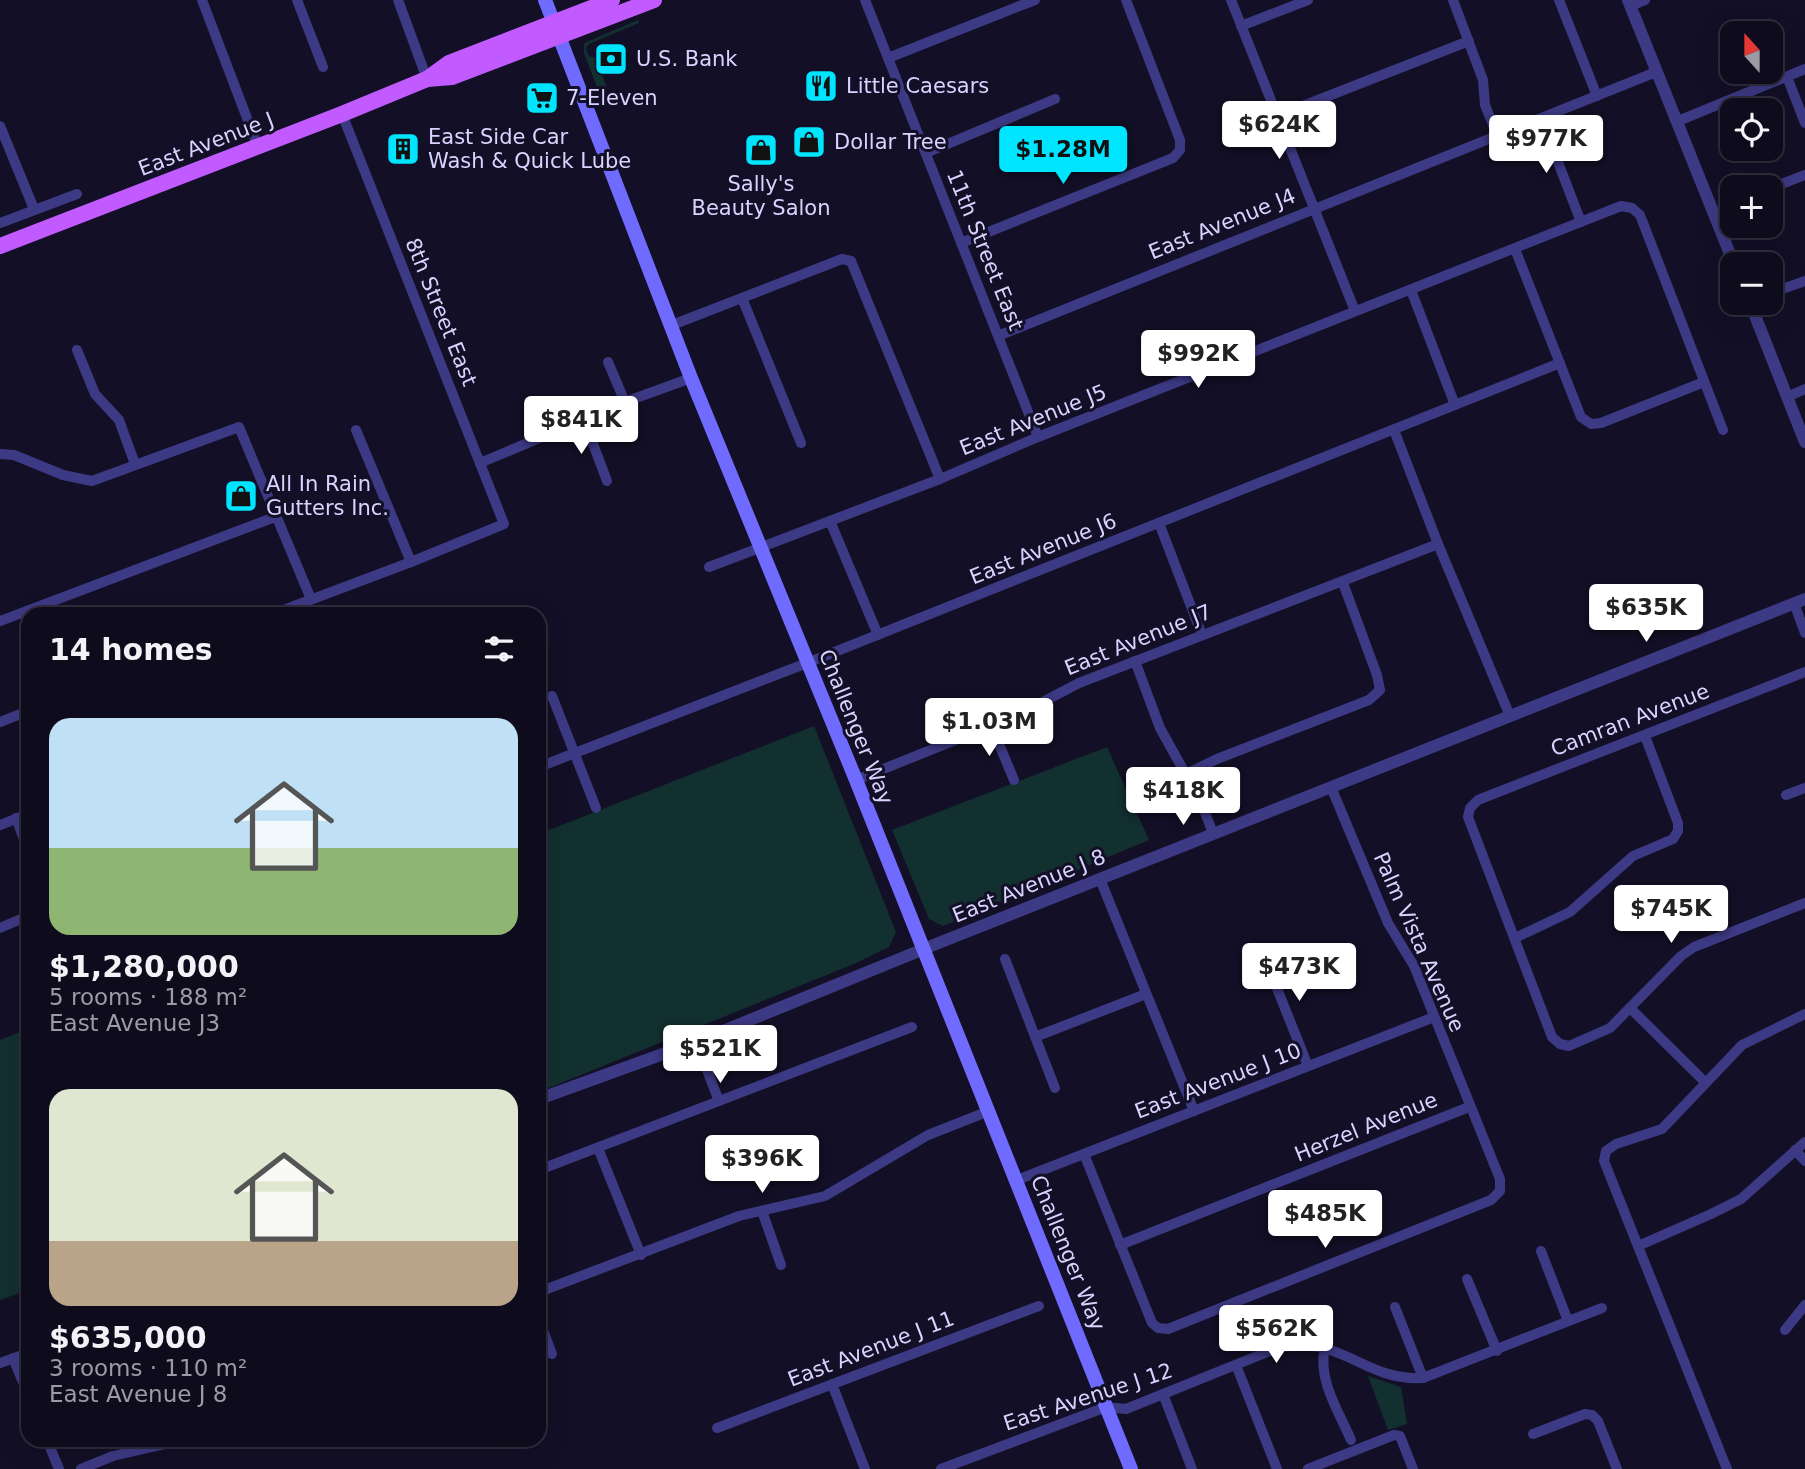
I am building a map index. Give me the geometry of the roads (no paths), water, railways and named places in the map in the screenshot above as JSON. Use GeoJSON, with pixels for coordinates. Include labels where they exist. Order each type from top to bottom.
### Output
{"type":"FeatureCollection","features":[{"type":"Feature","properties":{"kind":"main road","name":"Challenger Way"},"geometry":{"type":"LineString","coordinates":[[545,0],[691,378],[1017,1180],[1130,1469]]}},
{"type":"Feature","properties":{"kind":"main road","name":"East Avenue J"},"geometry":{"type":"LineString","coordinates":[[556,29],[612,0]]}},
{"type":"Feature","properties":{"kind":"main road","name":"East Avenue J"},"geometry":{"type":"LineString","coordinates":[[0,246],[342,114],[427,79],[449,63],[654,0]]}},
{"type":"Feature","properties":{"kind":"street"},"geometry":{"type":"LineString","coordinates":[[202,0],[258,147]]}},
{"type":"Feature","properties":{"kind":"street"},"geometry":{"type":"LineString","coordinates":[[297,0],[323,67]]}},
{"type":"Feature","properties":{"kind":"street"},"geometry":{"type":"LineString","coordinates":[[398,0],[427,79]]}},
{"type":"Feature","properties":{"kind":"street","name":"11th Street East"},"geometry":{"type":"LineString","coordinates":[[865,0],[1038,437]]}},
{"type":"Feature","properties":{"kind":"street"},"geometry":{"type":"LineString","coordinates":[[888,58],[1020,3],[1035,0]]}},
{"type":"Feature","properties":{"kind":"street"},"geometry":{"type":"LineString","coordinates":[[961,243],[1173,158],[1180,150],[1180,140],[1126,0]]}},
{"type":"Feature","properties":{"kind":"street"},"geometry":{"type":"LineString","coordinates":[[1231,0],[1355,311]]}},
{"type":"Feature","properties":{"kind":"street"},"geometry":{"type":"LineString","coordinates":[[1241,26],[1308,0]]}},
{"type":"Feature","properties":{"kind":"street"},"geometry":{"type":"LineString","coordinates":[[1453,0],[1483,80],[1485,105],[1497,135]]}},
{"type":"Feature","properties":{"kind":"street"},"geometry":{"type":"LineString","coordinates":[[1559,0],[1597,96]]}},
{"type":"Feature","properties":{"kind":"street"},"geometry":{"type":"LineString","coordinates":[[1644,0],[1629,3],[1729,252]]}},
{"type":"Feature","properties":{"kind":"street"},"geometry":{"type":"LineString","coordinates":[[1277,116],[1469,41]]}},
{"type":"Feature","properties":{"kind":"street"},"geometry":{"type":"LineString","coordinates":[[1678,121],[1805,69]]}},
{"type":"Feature","properties":{"kind":"street","name":"East Avenue J4"},"geometry":{"type":"LineString","coordinates":[[998,335],[1656,72]]}},
{"type":"Feature","properties":{"kind":"street"},"geometry":{"type":"LineString","coordinates":[[1787,77],[1805,123]]}},
{"type":"Feature","properties":{"kind":"street"},"geometry":{"type":"LineString","coordinates":[[926,153],[1055,99]]}},
{"type":"Feature","properties":{"kind":"street","name":"8th Street East"},"geometry":{"type":"LineString","coordinates":[[342,114],[504,524],[411,562]]}},
{"type":"Feature","properties":{"kind":"street"},"geometry":{"type":"LineString","coordinates":[[1541,118],[1581,222]]}},
{"type":"Feature","properties":{"kind":"street"},"geometry":{"type":"LineString","coordinates":[[0,126],[34,209]]}},
{"type":"Feature","properties":{"kind":"street"},"geometry":{"type":"LineString","coordinates":[[1783,183],[1805,174]]}},
{"type":"Feature","properties":{"kind":"street"},"geometry":{"type":"LineString","coordinates":[[0,223],[77,194]]}},
{"type":"Feature","properties":{"kind":"street","name":"East Avenue J5"},"geometry":{"type":"LineString","coordinates":[[709,567],[940,479],[1038,437],[1621,206],[1632,208],[1640,215],[1704,382]]}},
{"type":"Feature","properties":{"kind":"street"},"geometry":{"type":"LineString","coordinates":[[1515,249],[1581,417],[1591,424],[1601,423],[1704,382],[1723,430]]}},
{"type":"Feature","properties":{"kind":"street"},"geometry":{"type":"LineString","coordinates":[[672,325],[842,259],[851,261],[940,479]]}},
{"type":"Feature","properties":{"kind":"street"},"geometry":{"type":"LineString","coordinates":[[1785,288],[1805,281]]}},
{"type":"Feature","properties":{"kind":"street"},"geometry":{"type":"LineString","coordinates":[[1411,290],[1455,405]]}},
{"type":"Feature","properties":{"kind":"street"},"geometry":{"type":"LineString","coordinates":[[742,298],[801,443]]}},
{"type":"Feature","properties":{"kind":"street"},"geometry":{"type":"LineString","coordinates":[[1754,315],[1805,442]]}},
{"type":"Feature","properties":{"kind":"street"},"geometry":{"type":"LineString","coordinates":[[77,350],[95,394],[119,420],[135,464]]}},
{"type":"Feature","properties":{"kind":"street"},"geometry":{"type":"LineString","coordinates":[[608,362],[625,402]]}},
{"type":"Feature","properties":{"kind":"street","name":"East Avenue J6"},"geometry":{"type":"LineString","coordinates":[[546,764],[1560,363]]}},
{"type":"Feature","properties":{"kind":"street"},"geometry":{"type":"LineString","coordinates":[[480,463],[625,402],[691,378]]}},
{"type":"Feature","properties":{"kind":"street"},"geometry":{"type":"LineString","coordinates":[[1787,397],[1805,390]]}},
{"type":"Feature","properties":{"kind":"street"},"geometry":{"type":"LineString","coordinates":[[584,420],[607,481]]}},
{"type":"Feature","properties":{"kind":"street"},"geometry":{"type":"LineString","coordinates":[[0,454],[13,455],[62,475],[92,481],[239,427],[311,599]]}},
{"type":"Feature","properties":{"kind":"street"},"geometry":{"type":"LineString","coordinates":[[291,607],[411,562],[356,430]]}},
{"type":"Feature","properties":{"kind":"street"},"geometry":{"type":"LineString","coordinates":[[1394,430],[1510,716]]}},
{"type":"Feature","properties":{"kind":"street"},"geometry":{"type":"LineString","coordinates":[[37,607],[275,517]]}},
{"type":"Feature","properties":{"kind":"street"},"geometry":{"type":"LineString","coordinates":[[830,521],[878,635]]}},
{"type":"Feature","properties":{"kind":"street"},"geometry":{"type":"LineString","coordinates":[[1159,523],[1202,635]]}},
{"type":"Feature","properties":{"kind":"street","name":"East Avenue J7"},"geometry":{"type":"LineString","coordinates":[[856,780],[1020,714],[1079,683],[1438,544]]}},
{"type":"Feature","properties":{"kind":"street"},"geometry":{"type":"LineString","coordinates":[[1186,774],[1217,759],[1369,700],[1380,690],[1343,583]]}},
{"type":"Feature","properties":{"kind":"street"},"geometry":{"type":"LineString","coordinates":[[1800,601],[1805,634]]}},
{"type":"Feature","properties":{"kind":"street","name":"East Avenue J 8"},"geometry":{"type":"LineString","coordinates":[[546,1096],[696,1042],[922,949],[1800,601]]}},
{"type":"Feature","properties":{"kind":"street"},"geometry":{"type":"LineString","coordinates":[[0,621],[21,613]]}},
{"type":"Feature","properties":{"kind":"street"},"geometry":{"type":"LineString","coordinates":[[1135,662],[1160,728],[1200,800],[1213,833]]}},
{"type":"Feature","properties":{"kind":"street","name":"Camran Avenue"},"geometry":{"type":"LineString","coordinates":[[1515,938],[1468,817],[1470,808],[1478,800],[1805,672]]}},
{"type":"Feature","properties":{"kind":"street"},"geometry":{"type":"LineString","coordinates":[[552,696],[596,808]]}},
{"type":"Feature","properties":{"kind":"street"},"geometry":{"type":"LineString","coordinates":[[0,722],[21,714]]}},
{"type":"Feature","properties":{"kind":"street"},"geometry":{"type":"LineString","coordinates":[[991,725],[1014,780]]}},
{"type":"Feature","properties":{"kind":"street"},"geometry":{"type":"LineString","coordinates":[[1644,736],[1678,823],[1674,839],[1633,856],[1570,912],[1515,938],[1552,1037],[1560,1044],[1569,1046],[1609,1028],[1693,947],[1805,903]]}},
{"type":"Feature","properties":{"kind":"street","name":"Palm Vista Avenue"},"geometry":{"type":"LineString","coordinates":[[1120,1245],[1152,1323],[1158,1328],[1168,1329],[1491,1200],[1500,1191],[1500,1179],[1414,966],[1388,923],[1331,787]]}},
{"type":"Feature","properties":{"kind":"street"},"geometry":{"type":"LineString","coordinates":[[1786,795],[1805,788]]}},
{"type":"Feature","properties":{"kind":"street"},"geometry":{"type":"LineString","coordinates":[[0,825],[21,816]]}},
{"type":"Feature","properties":{"kind":"street"},"geometry":{"type":"LineString","coordinates":[[16,818],[21,831]]}},
{"type":"Feature","properties":{"kind":"street"},"geometry":{"type":"LineString","coordinates":[[1100,879],[1194,1111]]}},
{"type":"Feature","properties":{"kind":"street"},"geometry":{"type":"LineString","coordinates":[[0,928],[21,919]]}},
{"type":"Feature","properties":{"kind":"street"},"geometry":{"type":"LineString","coordinates":[[1262,951],[1308,1066]]}},
{"type":"Feature","properties":{"kind":"street"},"geometry":{"type":"LineString","coordinates":[[1005,959],[1055,1088]]}},
{"type":"Feature","properties":{"kind":"street"},"geometry":{"type":"LineString","coordinates":[[1035,1037],[1146,994]]}},
{"type":"Feature","properties":{"kind":"street"},"geometry":{"type":"LineString","coordinates":[[1630,1008],[1705,1082]]}},
{"type":"Feature","properties":{"kind":"street"},"geometry":{"type":"LineString","coordinates":[[1727,1469],[1604,1161],[1606,1151],[1616,1144],[1662,1129],[1742,1045],[1804,1016]]}},
{"type":"Feature","properties":{"kind":"street","name":"East Avenue J 10"},"geometry":{"type":"LineString","coordinates":[[1017,1180],[1434,1017]]}},
{"type":"Feature","properties":{"kind":"street"},"geometry":{"type":"LineString","coordinates":[[546,1167],[912,1027]]}},
{"type":"Feature","properties":{"kind":"street"},"geometry":{"type":"LineString","coordinates":[[696,1042],[719,1101]]}},
{"type":"Feature","properties":{"kind":"street","name":"Herzel Avenue"},"geometry":{"type":"LineString","coordinates":[[1120,1245],[1469,1107]]}},
{"type":"Feature","properties":{"kind":"street"},"geometry":{"type":"LineString","coordinates":[[546,1289],[739,1216],[825,1196],[928,1135],[989,1111]]}},
{"type":"Feature","properties":{"kind":"street"},"geometry":{"type":"LineString","coordinates":[[1638,1245],[1741,1199],[1805,1142]]}},
{"type":"Feature","properties":{"kind":"street"},"geometry":{"type":"LineString","coordinates":[[598,1148],[641,1255]]}},
{"type":"Feature","properties":{"kind":"street"},"geometry":{"type":"LineString","coordinates":[[1795,1150],[1805,1161]]}},
{"type":"Feature","properties":{"kind":"street"},"geometry":{"type":"LineString","coordinates":[[1084,1154],[1120,1245]]}},
{"type":"Feature","properties":{"kind":"street"},"geometry":{"type":"LineString","coordinates":[[762,1211],[780,1265]]}},
{"type":"Feature","properties":{"kind":"street"},"geometry":{"type":"LineString","coordinates":[[1541,1251],[1568,1321]]}},
{"type":"Feature","properties":{"kind":"street"},"geometry":{"type":"LineString","coordinates":[[1467,1279],[1497,1350]]}},
{"type":"Feature","properties":{"kind":"street"},"geometry":{"type":"LineString","coordinates":[[1785,1330],[1805,1304]]}},
{"type":"Feature","properties":{"kind":"street","name":"East Avenue J 11"},"geometry":{"type":"LineString","coordinates":[[718,1428],[1039,1306]]}},
{"type":"Feature","properties":{"kind":"street"},"geometry":{"type":"LineString","coordinates":[[1395,1307],[1423,1378]]}},
{"type":"Feature","properties":{"kind":"street","name":"East Avenue J 12"},"geometry":{"type":"LineString","coordinates":[[941,1469],[1107,1407],[1126,1409],[1280,1347],[1303,1344],[1325,1348],[1383,1373],[1404,1379],[1423,1378],[1602,1308]]}},
{"type":"Feature","properties":{"kind":"street"},"geometry":{"type":"LineString","coordinates":[[546,1338],[552,1354]]}},
{"type":"Feature","properties":{"kind":"street"},"geometry":{"type":"LineString","coordinates":[[1325,1348],[1321,1361],[1325,1379],[1351,1440]]}},
{"type":"Feature","properties":{"kind":"street"},"geometry":{"type":"LineString","coordinates":[[0,1363],[21,1355]]}},
{"type":"Feature","properties":{"kind":"street"},"geometry":{"type":"LineString","coordinates":[[13,1358],[21,1377]]}},
{"type":"Feature","properties":{"kind":"street"},"geometry":{"type":"LineString","coordinates":[[1236,1365],[1277,1469]]}},
{"type":"Feature","properties":{"kind":"street"},"geometry":{"type":"LineString","coordinates":[[832,1384],[865,1469]]}},
{"type":"Feature","properties":{"kind":"street"},"geometry":{"type":"LineString","coordinates":[[1163,1394],[1192,1469]]}},
{"type":"Feature","properties":{"kind":"street"},"geometry":{"type":"LineString","coordinates":[[1533,1434],[1585,1414],[1592,1415],[1598,1420],[1617,1469]]}},
{"type":"Feature","properties":{"kind":"street"},"geometry":{"type":"LineString","coordinates":[[1308,1469],[1394,1435],[1400,1436],[1413,1469]]}},
{"type":"Feature","properties":{"kind":"street"},"geometry":{"type":"LineString","coordinates":[[50,1447],[59,1469]]}},
{"type":"Feature","properties":{"kind":"street"},"geometry":{"type":"LineString","coordinates":[[80,1469],[113,1456],[152,1447]]}},
{"type":"Feature","properties":{"kind":"place","name":"U.S. Bank"},"geometry":{"type":"Point","coordinates":[611,59]}},
{"type":"Feature","properties":{"kind":"place","name":"Little Caesars"},"geometry":{"type":"Point","coordinates":[821,86]}},
{"type":"Feature","properties":{"kind":"place","name":"7-Eleven"},"geometry":{"type":"Point","coordinates":[542,98]}},
{"type":"Feature","properties":{"kind":"place","name":"Dollar Tree"},"geometry":{"type":"Point","coordinates":[809,142]}},
{"type":"Feature","properties":{"kind":"place","name":"East Side Car Wash & Quick Lube"},"geometry":{"type":"Point","coordinates":[403,149]}},
{"type":"Feature","properties":{"kind":"place","name":"Sally's Beauty Salon"},"geometry":{"type":"Point","coordinates":[761,150]}},
{"type":"Feature","properties":{"kind":"place","name":"All In Rain Gutters Inc."},"geometry":{"type":"Point","coordinates":[241,496]}}]}
